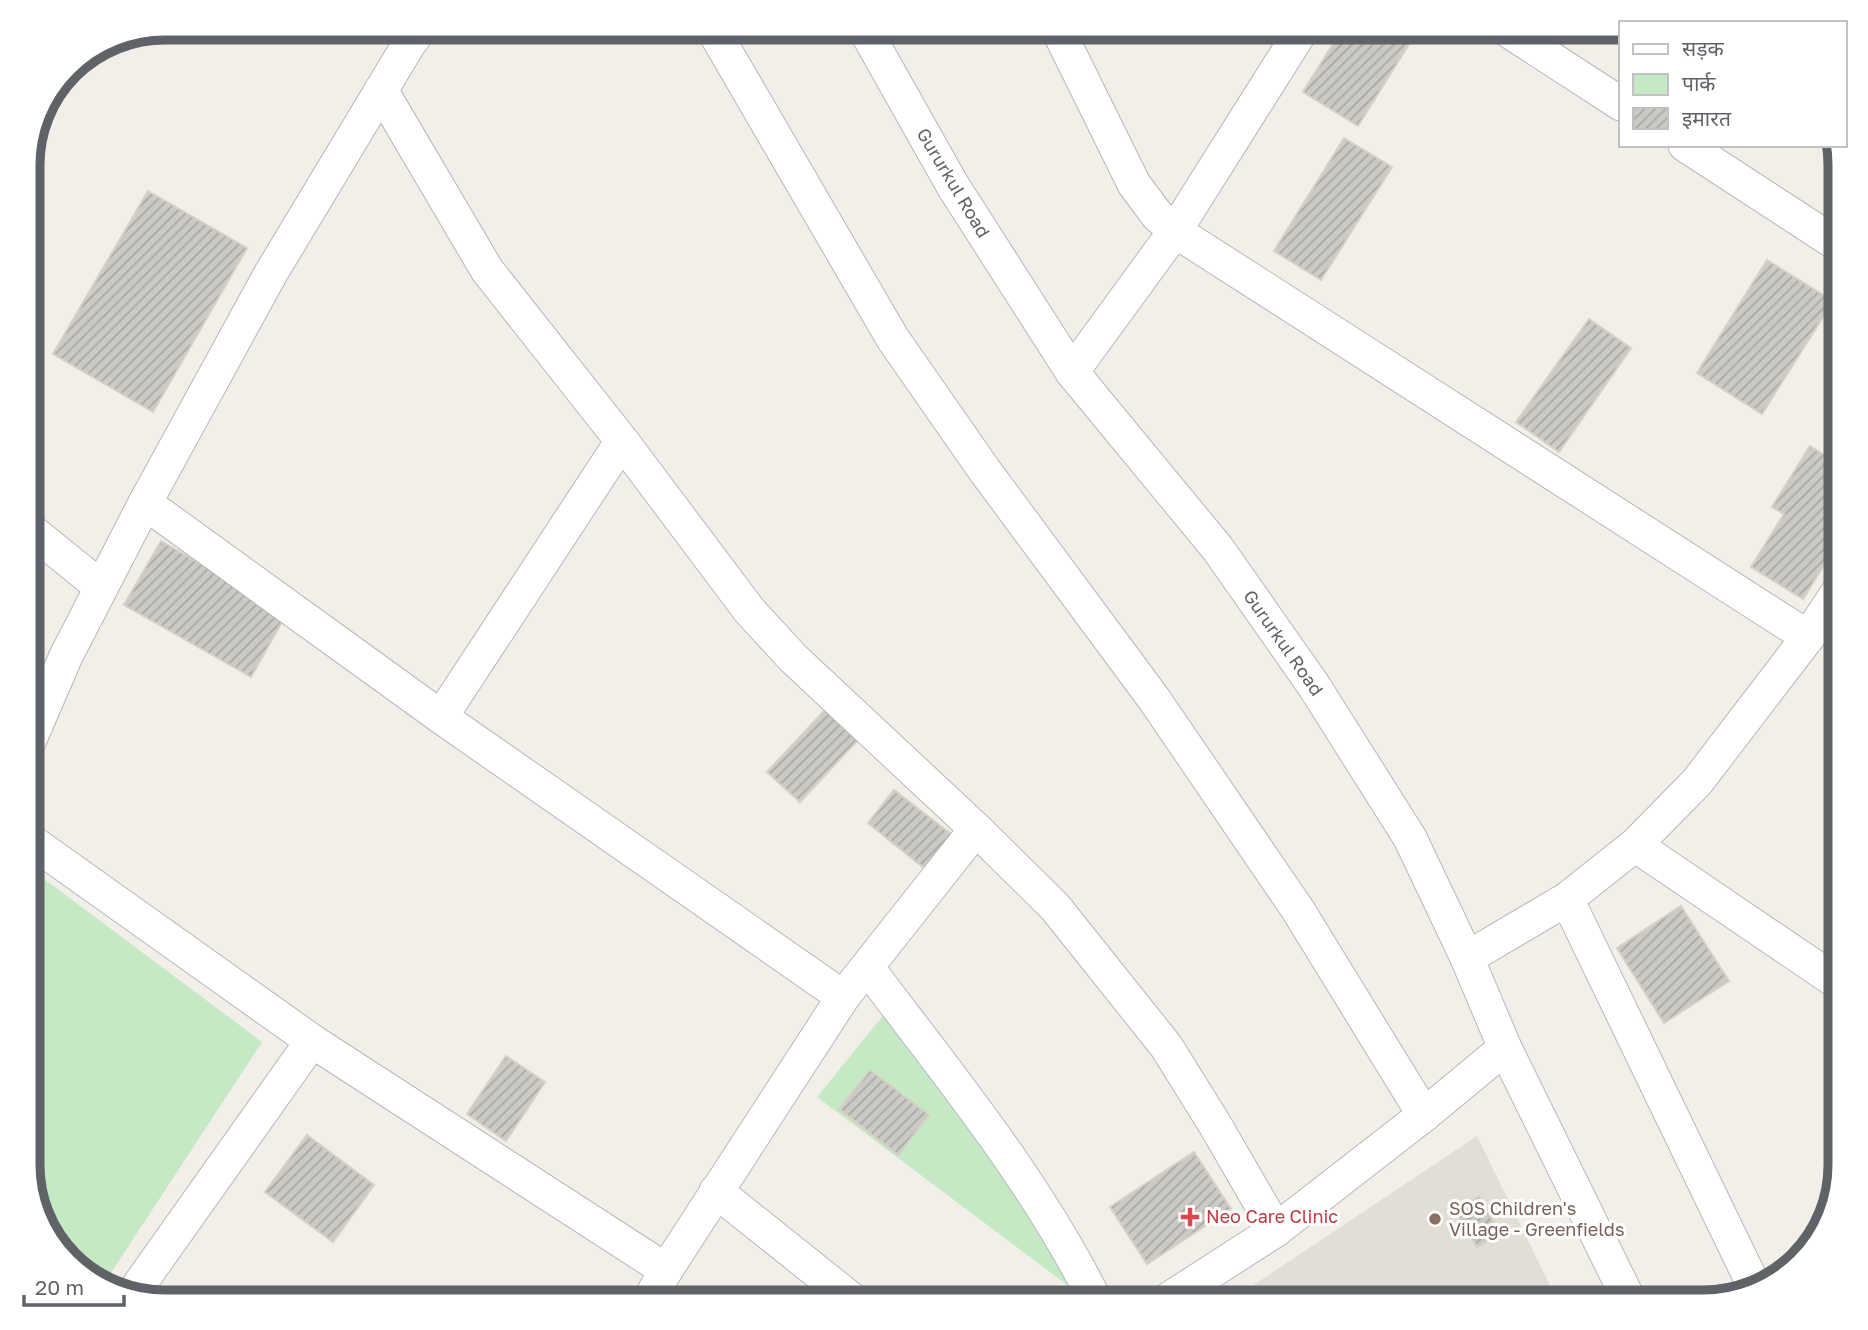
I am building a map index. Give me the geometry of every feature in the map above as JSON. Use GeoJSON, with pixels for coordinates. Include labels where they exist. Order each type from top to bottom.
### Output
{"type":"FeatureCollection","features":[{"type":"Feature","properties":{"kind":"street"},"geometry":{"type":"LineString","coordinates":[[41,714],[66,656],[145,503],[271,273],[381,90],[407,40]]}},
{"type":"Feature","properties":{"kind":"street"},"geometry":{"type":"LineString","coordinates":[[719,40],[893,339],[985,471],[1154,699],[1298,911],[1424,1115]]}},
{"type":"Feature","properties":{"kind":"street","name":"Gururkul Road"},"geometry":{"type":"LineString","coordinates":[[871,40],[953,186],[1072,372],[1218,549],[1314,685],[1410,838],[1467,958],[1505,1048],[1624,1290]]}},
{"type":"Feature","properties":{"kind":"street"},"geometry":{"type":"LineString","coordinates":[[1063,40],[1135,184],[1157,215],[1175,231],[1808,637]]}},
{"type":"Feature","properties":{"kind":"street"},"geometry":{"type":"LineString","coordinates":[[1072,372],[1175,231],[1295,40]]}},
{"type":"Feature","properties":{"kind":"street"},"geometry":{"type":"LineString","coordinates":[[1522,40],[1619,103]]}},
{"type":"Feature","properties":{"kind":"street"},"geometry":{"type":"LineString","coordinates":[[381,90],[487,271],[622,441],[749,610],[793,658],[976,829],[1055,907],[1166,1046],[1276,1230]]}},
{"type":"Feature","properties":{"kind":"street"},"geometry":{"type":"LineString","coordinates":[[1688,147],[1828,238]]}},
{"type":"Feature","properties":{"kind":"street"},"geometry":{"type":"LineString","coordinates":[[441,717],[622,441]]}},
{"type":"Feature","properties":{"kind":"street"},"geometry":{"type":"LineString","coordinates":[[145,503],[441,717],[843,998]]}},
{"type":"Feature","properties":{"kind":"street"},"geometry":{"type":"LineString","coordinates":[[41,539],[101,587]]}},
{"type":"Feature","properties":{"kind":"street"},"geometry":{"type":"LineString","coordinates":[[1467,958],[1567,899],[1635,845],[1697,782],[1828,607]]}},
{"type":"Feature","properties":{"kind":"street"},"geometry":{"type":"LineString","coordinates":[[655,1290],[716,1191],[843,998],[976,829]]}},
{"type":"Feature","properties":{"kind":"street"},"geometry":{"type":"LineString","coordinates":[[1635,845],[1828,976]]}},
{"type":"Feature","properties":{"kind":"street"},"geometry":{"type":"LineString","coordinates":[[41,848],[312,1041],[666,1270]]}},
{"type":"Feature","properties":{"kind":"street"},"geometry":{"type":"LineString","coordinates":[[1567,899],[1751,1280]]}},
{"type":"Feature","properties":{"kind":"street"},"geometry":{"type":"LineString","coordinates":[[867,967],[988,1128],[1068,1249],[1090,1290]]}},
{"type":"Feature","properties":{"kind":"street"},"geometry":{"type":"LineString","coordinates":[[141,1287],[312,1041]]}},
{"type":"Feature","properties":{"kind":"street"},"geometry":{"type":"LineString","coordinates":[[1183,1290],[1276,1230],[1505,1048]]}},
{"type":"Feature","properties":{"kind":"street"},"geometry":{"type":"LineString","coordinates":[[716,1191],[840,1290]]}},
{"type":"Feature","properties":{"kind":"shaded area","name":"SOS Children's Village - Greenfields"},"geometry":{"type":"Polygon","coordinates":[[[1477,1136],[1552,1290],[1246,1290],[1477,1136]]]}},
{"type":"Feature","properties":{"kind":"green space"},"geometry":{"type":"Polygon","coordinates":[[[41,877],[262,1042],[109,1276],[89,1264],[71,1247],[57,1227],[45,1197],[41,1173],[41,877]]]}},
{"type":"Feature","properties":{"kind":"green space"},"geometry":{"type":"Polygon","coordinates":[[[899,996],[1083,1290],[1074,1290],[817,1097],[899,996]]]}},
{"type":"Feature","properties":{"kind":"building"},"geometry":{"type":"Polygon","coordinates":[[[1336,40],[1412,40],[1358,126],[1303,92],[1336,40]]]}},
{"type":"Feature","properties":{"kind":"building"},"geometry":{"type":"Polygon","coordinates":[[[1344,138],[1392,167],[1321,280],[1274,251],[1344,138]]]}},
{"type":"Feature","properties":{"kind":"building"},"geometry":{"type":"Polygon","coordinates":[[[148,191],[247,248],[153,412],[53,354],[148,191]]]}},
{"type":"Feature","properties":{"kind":"building"},"geometry":{"type":"Polygon","coordinates":[[[1767,260],[1828,298],[1828,309],[1762,414],[1697,373],[1767,260]]]}},
{"type":"Feature","properties":{"kind":"building"},"geometry":{"type":"Polygon","coordinates":[[[1589,319],[1631,348],[1559,452],[1516,422],[1589,319]]]}},
{"type":"Feature","properties":{"kind":"building"},"geometry":{"type":"Polygon","coordinates":[[[1810,446],[1828,457],[1828,558],[1803,599],[1751,567],[1784,514],[1772,507],[1810,446]]]}},
{"type":"Feature","properties":{"kind":"building"},"geometry":{"type":"Polygon","coordinates":[[[161,541],[287,613],[251,677],[124,605],[161,541]]]}},
{"type":"Feature","properties":{"kind":"building"},"geometry":{"type":"Polygon","coordinates":[[[825,710],[858,740],[800,802],[767,772],[825,710]]]}},
{"type":"Feature","properties":{"kind":"building"},"geometry":{"type":"Polygon","coordinates":[[[894,790],[956,838],[929,872],[868,823],[894,790]]]}},
{"type":"Feature","properties":{"kind":"building"},"geometry":{"type":"Polygon","coordinates":[[[1681,906],[1729,981],[1664,1023],[1617,948],[1681,906]]]}},
{"type":"Feature","properties":{"kind":"building"},"geometry":{"type":"Polygon","coordinates":[[[506,1056],[545,1082],[506,1141],[467,1114],[506,1056]]]}},
{"type":"Feature","properties":{"kind":"building"},"geometry":{"type":"Polygon","coordinates":[[[870,1070],[929,1115],[898,1155],[839,1109],[870,1070]]]}},
{"type":"Feature","properties":{"kind":"building"},"geometry":{"type":"Polygon","coordinates":[[[307,1135],[374,1185],[333,1242],[265,1192],[307,1135]]]}},
{"type":"Feature","properties":{"kind":"building"},"geometry":{"type":"Polygon","coordinates":[[[1194,1152],[1231,1209],[1147,1264],[1110,1207],[1194,1152]]]}},
{"type":"Feature","properties":{"kind":"building"},"geometry":{"type":"Polygon","coordinates":[[[1479,1196],[1500,1233],[1477,1247],[1455,1210],[1479,1196]]]}},
{"type":"Feature","properties":{"kind":"place","name":"Neo Care Clinic"},"geometry":{"type":"Point","coordinates":[1190,1217]}},
{"type":"Feature","properties":{"kind":"place","name":"SOS Children's Village - Greenfields"},"geometry":{"type":"Point","coordinates":[1435,1219]}}]}
